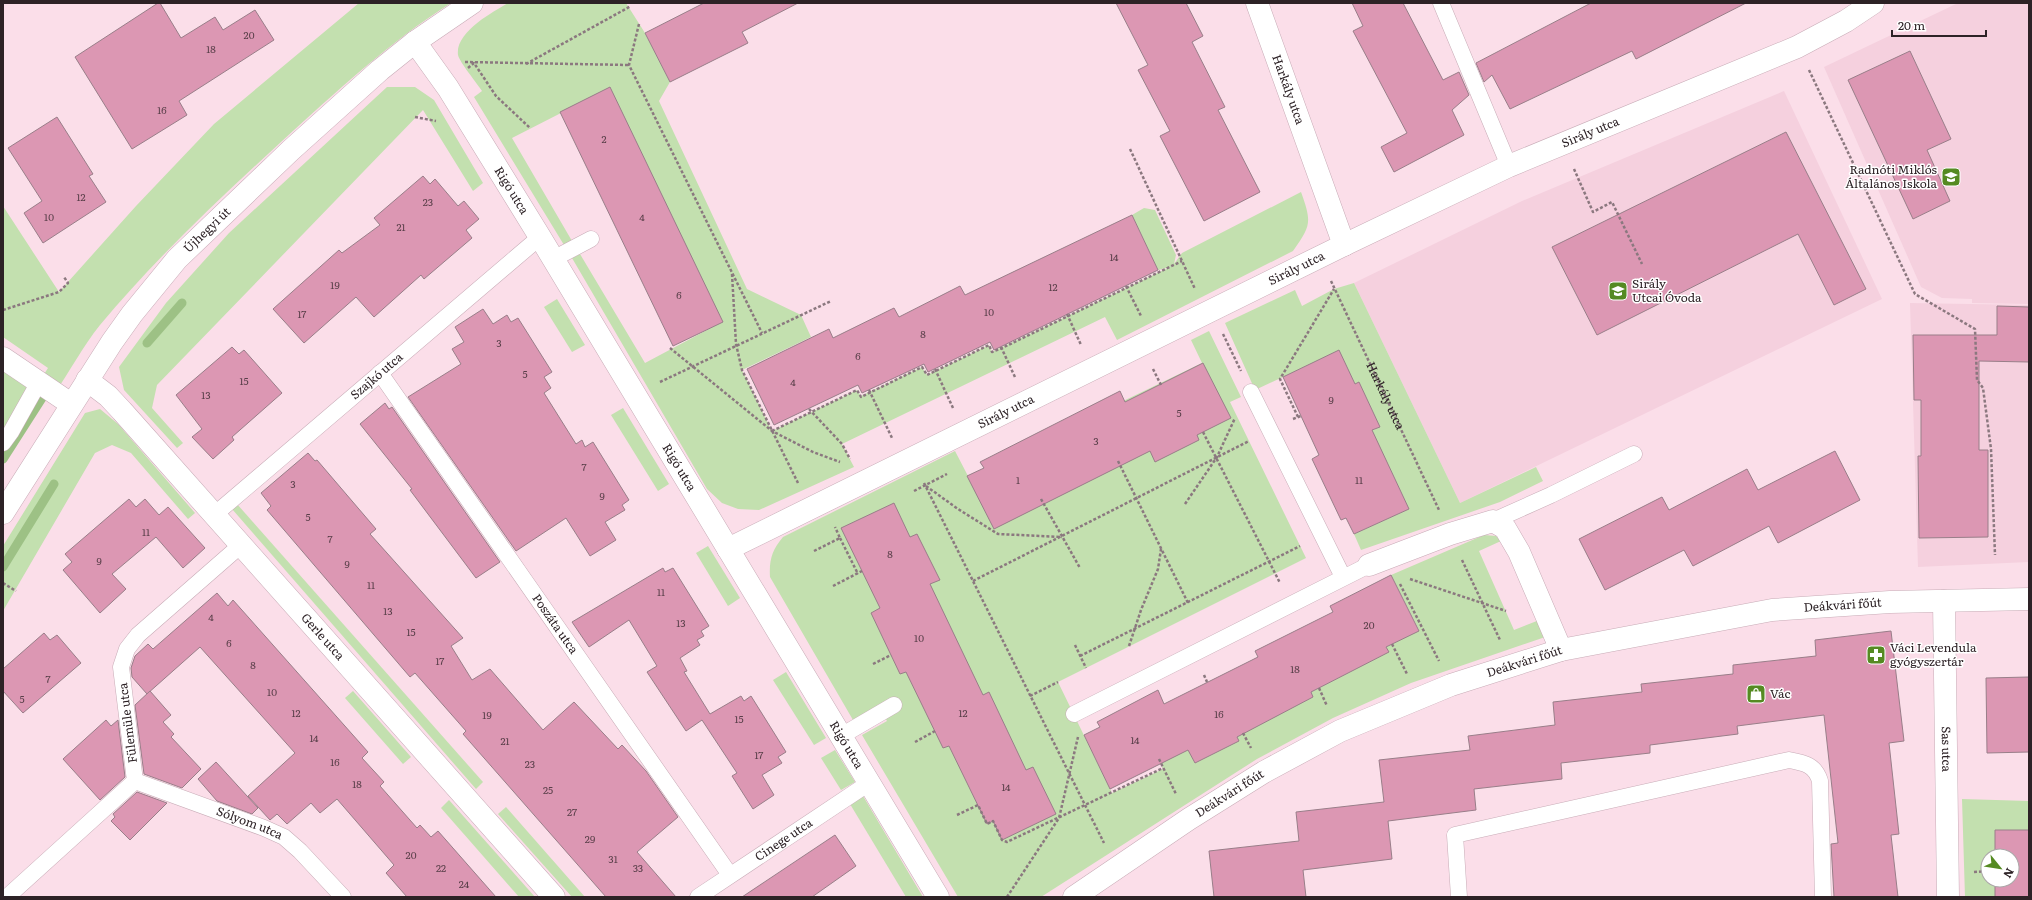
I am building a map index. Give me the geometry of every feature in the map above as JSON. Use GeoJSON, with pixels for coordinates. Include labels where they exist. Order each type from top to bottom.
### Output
{"type":"FeatureCollection","features":[{"type":"Feature","properties":{"kind":"street","name":"Újhegyi út"},"geometry":{"type":"LineString","coordinates":[[3,513],[71,404],[132,314],[177,258],[345,101],[415,42],[472,3]]}},
{"type":"Feature","properties":{"kind":"street","name":"Harkály utca"},"geometry":{"type":"LineString","coordinates":[[1257,3],[1344,245]]}},
{"type":"Feature","properties":{"kind":"street","name":"Sirály utca"},"geometry":{"type":"LineString","coordinates":[[728,549],[811,508],[858,475],[908,460],[1209,311],[1509,166],[1797,47],[1846,21],[1873,3]]}},
{"type":"Feature","properties":{"kind":"street","name":"Rigó utca"},"geometry":{"type":"LineString","coordinates":[[415,42],[448,88],[540,236],[938,897]]}},
{"type":"Feature","properties":{"kind":"street"},"geometry":{"type":"LineString","coordinates":[[3,358],[71,404]]}},
{"type":"Feature","properties":{"kind":"street","name":"Gerle utca"},"geometry":{"type":"LineString","coordinates":[[87,380],[108,396],[122,411],[554,897]]}},
{"type":"Feature","properties":{"kind":"street"},"geometry":{"type":"LineString","coordinates":[[1383,565],[1450,534],[1493,521],[1505,528],[1519,552],[1561,650]]}},
{"type":"Feature","properties":{"kind":"street","name":"Deákvári főút"},"geometry":{"type":"LineString","coordinates":[[1074,897],[1116,867],[1264,772],[1333,735],[1418,697],[1561,650],[1772,610],[1890,602],[2029,599]]}},
{"type":"Feature","properties":{"kind":"street","name":"Sas utca"},"geometry":{"type":"LineString","coordinates":[[1944,601],[1948,897]]}},
{"type":"Feature","properties":{"kind":"lane"},"geometry":{"type":"LineString","coordinates":[[1441,3],[1509,166]]}},
{"type":"Feature","properties":{"kind":"lane","name":"Szajkó utca"},"geometry":{"type":"LineString","coordinates":[[214,515],[540,236]]}},
{"type":"Feature","properties":{"kind":"lane"},"geometry":{"type":"LineString","coordinates":[[553,259],[591,238]]}},
{"type":"Feature","properties":{"kind":"lane","name":"Poszáta utca"},"geometry":{"type":"LineString","coordinates":[[380,373],[730,875]]}},
{"type":"Feature","properties":{"kind":"lane"},"geometry":{"type":"LineString","coordinates":[[3,443],[11,432],[39,382]]}},
{"type":"Feature","properties":{"kind":"lane"},"geometry":{"type":"LineString","coordinates":[[1251,392],[1343,577]]}},
{"type":"Feature","properties":{"kind":"lane"},"geometry":{"type":"LineString","coordinates":[[1493,521],[1551,495],[1634,454]]}},
{"type":"Feature","properties":{"kind":"lane","name":"Fülemüle utca"},"geometry":{"type":"LineString","coordinates":[[7,897],[135,781],[121,667],[127,649],[138,635],[241,545]]}},
{"type":"Feature","properties":{"kind":"lane"},"geometry":{"type":"LineString","coordinates":[[1074,714],[1343,577],[1383,565]]}},
{"type":"Feature","properties":{"kind":"lane"},"geometry":{"type":"LineString","coordinates":[[841,736],[894,706]]}},
{"type":"Feature","properties":{"kind":"lane"},"geometry":{"type":"LineString","coordinates":[[1459,897],[1455,835],[1789,760],[1804,763],[1817,772],[1820,782],[1823,897]]}},
{"type":"Feature","properties":{"kind":"lane","name":"Sólyom utca"},"geometry":{"type":"LineString","coordinates":[[135,781],[264,828],[284,837],[300,851],[343,897]]}},
{"type":"Feature","properties":{"kind":"lane","name":"Cinege utca"},"geometry":{"type":"LineString","coordinates":[[698,897],[869,783]]}},
{"type":"Feature","properties":{"kind":"path"},"geometry":{"type":"LineString","coordinates":[[526,64],[631,6]]}},
{"type":"Feature","properties":{"kind":"path"},"geometry":{"type":"LineString","coordinates":[[639,24],[629,65],[762,333]]}},
{"type":"Feature","properties":{"kind":"path"},"geometry":{"type":"LineString","coordinates":[[1797,47],[1915,294],[1975,329],[1977,380],[1983,388],[1991,449],[1995,555]]}},
{"type":"Feature","properties":{"kind":"path"},"geometry":{"type":"LineString","coordinates":[[428,60],[526,64],[629,65]]}},
{"type":"Feature","properties":{"kind":"path"},"geometry":{"type":"LineString","coordinates":[[496,96],[530,128]]}},
{"type":"Feature","properties":{"kind":"path"},"geometry":{"type":"LineString","coordinates":[[1130,149],[1182,261],[1251,392]]}},
{"type":"Feature","properties":{"kind":"path"},"geometry":{"type":"LineString","coordinates":[[1573,167],[1593,212],[1612,202],[1642,264]]}},
{"type":"Feature","properties":{"kind":"path","name":"Harkály utca"},"geometry":{"type":"LineString","coordinates":[[1320,257],[1512,666]]}},
{"type":"Feature","properties":{"kind":"path"},"geometry":{"type":"LineString","coordinates":[[772,431],[857,390],[861,396],[922,367],[927,375],[988,345],[992,352],[1127,286],[1182,261]]}},
{"type":"Feature","properties":{"kind":"path"},"geometry":{"type":"LineString","coordinates":[[732,272],[736,344],[742,370],[811,508]]}},
{"type":"Feature","properties":{"kind":"path"},"geometry":{"type":"LineString","coordinates":[[3,310],[59,292],[68,283],[64,277]]}},
{"type":"Feature","properties":{"kind":"path"},"geometry":{"type":"LineString","coordinates":[[1127,286],[1152,339]]}},
{"type":"Feature","properties":{"kind":"path"},"geometry":{"type":"LineString","coordinates":[[1298,417],[1280,379],[1334,289]]}},
{"type":"Feature","properties":{"kind":"path"},"geometry":{"type":"LineString","coordinates":[[634,394],[736,344],[830,301]]}},
{"type":"Feature","properties":{"kind":"path"},"geometry":{"type":"LineString","coordinates":[[1067,315],[1093,369]]}},
{"type":"Feature","properties":{"kind":"path"},"geometry":{"type":"LineString","coordinates":[[670,348],[691,367],[772,431],[858,475]]}},
{"type":"Feature","properties":{"kind":"path"},"geometry":{"type":"LineString","coordinates":[[1001,348],[1027,401]]}},
{"type":"Feature","properties":{"kind":"path"},"geometry":{"type":"LineString","coordinates":[[935,370],[965,432]]}},
{"type":"Feature","properties":{"kind":"path"},"geometry":{"type":"LineString","coordinates":[[870,391],[908,460],[925,485],[1116,867]]}},
{"type":"Feature","properties":{"kind":"path"},"geometry":{"type":"LineString","coordinates":[[809,409],[842,444],[858,475]]}},
{"type":"Feature","properties":{"kind":"path"},"geometry":{"type":"LineString","coordinates":[[1186,504],[1217,457],[1236,415]]}},
{"type":"Feature","properties":{"kind":"path"},"geometry":{"type":"LineString","coordinates":[[973,581],[1270,430]]}},
{"type":"Feature","properties":{"kind":"path"},"geometry":{"type":"LineString","coordinates":[[1203,432],[1291,604]]}},
{"type":"Feature","properties":{"kind":"path"},"geometry":{"type":"LineString","coordinates":[[1118,461],[1188,602]]}},
{"type":"Feature","properties":{"kind":"path"},"geometry":{"type":"LineString","coordinates":[[925,485],[958,509],[998,534],[1062,537]]}},
{"type":"Feature","properties":{"kind":"path"},"geometry":{"type":"LineString","coordinates":[[1041,499],[1080,568]]}},
{"type":"Feature","properties":{"kind":"path"},"geometry":{"type":"LineString","coordinates":[[1080,656],[1322,535]]}},
{"type":"Feature","properties":{"kind":"path"},"geometry":{"type":"LineString","coordinates":[[840,538],[858,574]]}},
{"type":"Feature","properties":{"kind":"path"},"geometry":{"type":"LineString","coordinates":[[1129,646],[1136,629],[1141,610],[1158,569],[1162,548]]}},
{"type":"Feature","properties":{"kind":"path"},"geometry":{"type":"LineString","coordinates":[[1383,565],[1506,611]]}},
{"type":"Feature","properties":{"kind":"path"},"geometry":{"type":"LineString","coordinates":[[1383,565],[1451,685]]}},
{"type":"Feature","properties":{"kind":"path"},"geometry":{"type":"LineString","coordinates":[[833,586],[862,572]]}},
{"type":"Feature","properties":{"kind":"path"},"geometry":{"type":"LineString","coordinates":[[3,583],[16,591]]}},
{"type":"Feature","properties":{"kind":"path"},"geometry":{"type":"LineString","coordinates":[[1075,644],[1086,668]]}},
{"type":"Feature","properties":{"kind":"path"},"geometry":{"type":"LineString","coordinates":[[1392,644],[1418,697]]}},
{"type":"Feature","properties":{"kind":"path"},"geometry":{"type":"LineString","coordinates":[[873,664],[891,655]]}},
{"type":"Feature","properties":{"kind":"path"},"geometry":{"type":"LineString","coordinates":[[1030,696],[1058,682]]}},
{"type":"Feature","properties":{"kind":"path"},"geometry":{"type":"LineString","coordinates":[[1007,897],[1059,818],[1080,728],[1074,714]]}},
{"type":"Feature","properties":{"kind":"path"},"geometry":{"type":"LineString","coordinates":[[915,742],[935,731]]}},
{"type":"Feature","properties":{"kind":"path"},"geometry":{"type":"LineString","coordinates":[[1158,759],[1189,819]]}},
{"type":"Feature","properties":{"kind":"path"},"geometry":{"type":"LineString","coordinates":[[957,815],[978,805],[987,824],[993,821],[1002,840],[1007,842],[1086,806],[1163,768]]}},
{"type":"Feature","properties":{"kind":"shaded area","name":"Radnóti Miklós Általános Iskola"},"geometry":{"type":"Polygon","coordinates":[[[1958,3],[2029,3],[2029,304],[1972,303],[1972,299],[1942,298],[1921,287],[1824,67],[1958,3]]]}},
{"type":"Feature","properties":{"kind":"shaded area","name":"Sirály Utcai Óvoda"},"geometry":{"type":"Polygon","coordinates":[[[1784,91],[1882,299],[1460,503],[1354,283],[1522,201],[1784,91]]]}},
{"type":"Feature","properties":{"kind":"shaded area"},"geometry":{"type":"Polygon","coordinates":[[[1910,303],[2029,305],[2029,562],[1918,567],[1910,303]]]}},
{"type":"Feature","properties":{"kind":"green space"},"geometry":{"type":"Polygon","coordinates":[[[359,3],[451,3],[406,34],[363,69],[281,142],[188,230],[165,253],[100,325],[82,350],[55,393],[39,382],[48,368],[3,337],[3,206],[59,292],[136,206],[214,124],[359,3]]]}},
{"type":"Feature","properties":{"kind":"green space"},"geometry":{"type":"Polygon","coordinates":[[[508,3],[626,3],[645,33],[670,82],[659,101],[747,289],[801,315],[811,337],[742,370],[772,431],[857,390],[861,396],[922,367],[927,375],[989,345],[992,352],[1170,267],[1158,270],[1132,215],[1144,208],[1155,210],[1176,255],[1174,264],[1182,253],[1301,192],[1307,210],[1308,223],[1303,235],[1293,251],[1117,340],[1105,317],[842,444],[854,467],[759,510],[738,509],[722,503],[707,489],[572,258],[580,254],[645,363],[722,322],[610,88],[512,138],[572,241],[564,245],[474,97],[482,91],[459,59],[459,47],[462,38],[485,17],[508,3]]]}},
{"type":"Feature","properties":{"kind":"green space"},"geometry":{"type":"Polygon","coordinates":[[[387,87],[415,87],[434,100],[483,183],[473,191],[423,110],[157,385],[152,408],[183,443],[177,448],[124,390],[119,367],[166,303],[229,233],[387,87]]]}},
{"type":"Feature","properties":{"kind":"green space"},"geometry":{"type":"Polygon","coordinates":[[[1354,283],[1460,503],[1536,467],[1543,481],[1500,502],[1361,550],[1354,534],[1409,509],[1388,464],[1368,432],[1380,427],[1359,382],[1355,384],[1339,351],[1255,390],[1225,323],[1295,290],[1302,306],[1334,289],[1354,283]]]}},
{"type":"Feature","properties":{"kind":"green space"},"geometry":{"type":"Polygon","coordinates":[[[557,299],[585,345],[572,352],[544,307],[557,299]]]}},
{"type":"Feature","properties":{"kind":"green space"},"geometry":{"type":"Polygon","coordinates":[[[1209,331],[1241,397],[1230,402],[1306,558],[1058,682],[1112,793],[1163,769],[1159,759],[1186,745],[1195,763],[1238,741],[1236,736],[1313,697],[1311,692],[1388,652],[1386,647],[1419,630],[1391,575],[1484,535],[1496,536],[1501,541],[1479,551],[1514,630],[1547,617],[1554,634],[1411,683],[1333,718],[1257,759],[1041,897],[958,897],[862,735],[887,721],[878,706],[853,720],[770,577],[770,565],[776,546],[783,537],[955,451],[968,476],[1202,363],[1191,340],[1209,331]]]}},
{"type":"Feature","properties":{"kind":"green space"},"geometry":{"type":"Polygon","coordinates":[[[3,369],[42,398],[3,459],[3,369]]]}},
{"type":"Feature","properties":{"kind":"green space"},"geometry":{"type":"Polygon","coordinates":[[[623,408],[669,484],[658,491],[611,415],[623,408]]]}},
{"type":"Feature","properties":{"kind":"green space"},"geometry":{"type":"Polygon","coordinates":[[[100,409],[118,424],[195,513],[188,519],[131,453],[112,445],[95,453],[3,611],[3,546],[85,413],[100,409]]]}},
{"type":"Feature","properties":{"kind":"green space"},"geometry":{"type":"Polygon","coordinates":[[[237,504],[483,782],[476,789],[232,509],[237,504]]]}},
{"type":"Feature","properties":{"kind":"green space"},"geometry":{"type":"Polygon","coordinates":[[[708,546],[740,598],[728,606],[696,553],[708,546]]]}},
{"type":"Feature","properties":{"kind":"green space"},"geometry":{"type":"Polygon","coordinates":[[[786,672],[826,738],[814,745],[773,680],[786,672]]]}},
{"type":"Feature","properties":{"kind":"green space"},"geometry":{"type":"Polygon","coordinates":[[[353,691],[411,757],[403,764],[345,698],[353,691]]]}},
{"type":"Feature","properties":{"kind":"green space"},"geometry":{"type":"Polygon","coordinates":[[[835,750],[855,782],[841,790],[821,758],[835,750]]]}},
{"type":"Feature","properties":{"kind":"green space"},"geometry":{"type":"Polygon","coordinates":[[[863,796],[923,897],[906,897],[850,804],[863,796]]]}},
{"type":"Feature","properties":{"kind":"green space"},"geometry":{"type":"Polygon","coordinates":[[[1962,799],[2029,801],[2029,897],[1965,897],[1962,799]]]}},
{"type":"Feature","properties":{"kind":"green space"},"geometry":{"type":"Polygon","coordinates":[[[449,800],[535,897],[519,897],[441,808],[449,800]]]}},
{"type":"Feature","properties":{"kind":"green space"},"geometry":{"type":"Polygon","coordinates":[[[506,807],[585,897],[572,897],[498,814],[506,807]]]}},
{"type":"Feature","properties":{"kind":"building"},"geometry":{"type":"Polygon","coordinates":[[[160,3],[181,38],[215,17],[223,30],[255,10],[274,40],[179,101],[187,115],[132,149],[75,57],[160,3]]]}},
{"type":"Feature","properties":{"kind":"building"},"geometry":{"type":"Polygon","coordinates":[[[704,3],[798,3],[742,32],[748,43],[670,82],[645,33],[704,3]]]}},
{"type":"Feature","properties":{"kind":"building"},"geometry":{"type":"Polygon","coordinates":[[[1116,3],[1186,3],[1203,36],[1192,42],[1225,107],[1218,110],[1260,192],[1204,221],[1160,136],[1170,131],[1138,70],[1148,65],[1116,3]]]}},
{"type":"Feature","properties":{"kind":"building"},"geometry":{"type":"Polygon","coordinates":[[[1352,3],[1403,3],[1443,80],[1459,72],[1469,95],[1452,110],[1464,135],[1394,172],[1381,147],[1407,133],[1353,31],[1363,26],[1352,3]]]}},
{"type":"Feature","properties":{"kind":"building"},"geometry":{"type":"Polygon","coordinates":[[[1591,3],[1746,3],[1636,59],[1632,51],[1510,109],[1492,75],[1484,82],[1476,63],[1591,3]]]}},
{"type":"Feature","properties":{"kind":"building"},"geometry":{"type":"Polygon","coordinates":[[[1910,51],[1951,139],[1927,150],[1950,201],[1913,219],[1848,80],[1910,51]]]}},
{"type":"Feature","properties":{"kind":"building"},"geometry":{"type":"Polygon","coordinates":[[[610,87],[723,322],[673,346],[560,112],[610,87]]]}},
{"type":"Feature","properties":{"kind":"building"},"geometry":{"type":"Polygon","coordinates":[[[57,117],[93,174],[89,176],[106,202],[43,243],[24,213],[42,201],[8,148],[57,117]]]}},
{"type":"Feature","properties":{"kind":"building"},"geometry":{"type":"Polygon","coordinates":[[[1786,132],[1866,289],[1834,305],[1798,234],[1597,335],[1552,247],[1786,132]]]}},
{"type":"Feature","properties":{"kind":"building"},"geometry":{"type":"Polygon","coordinates":[[[423,176],[430,184],[435,179],[458,206],[464,201],[479,219],[466,230],[472,238],[424,279],[421,275],[374,317],[356,297],[304,343],[273,309],[339,250],[342,253],[380,225],[374,218],[423,176]]]}},
{"type":"Feature","properties":{"kind":"building"},"geometry":{"type":"Polygon","coordinates":[[[1132,215],[1158,270],[994,350],[990,342],[928,372],[924,364],[862,393],[858,385],[774,425],[747,369],[829,329],[833,338],[894,308],[899,317],[960,286],[965,295],[1132,215]]]}},
{"type":"Feature","properties":{"kind":"building"},"geometry":{"type":"Polygon","coordinates":[[[1997,306],[2029,307],[2029,362],[1979,361],[1979,450],[1988,450],[1988,537],[1919,538],[1918,456],[1921,456],[1921,400],[1914,400],[1913,335],[1997,335],[1997,306]]]}},
{"type":"Feature","properties":{"kind":"building"},"geometry":{"type":"Polygon","coordinates":[[[483,309],[493,324],[507,315],[511,322],[518,318],[552,372],[544,377],[551,388],[544,393],[576,444],[582,440],[585,447],[593,442],[629,500],[622,505],[625,510],[605,522],[616,540],[590,556],[566,518],[516,551],[408,397],[461,364],[452,349],[464,342],[455,327],[483,309]]]}},
{"type":"Feature","properties":{"kind":"building"},"geometry":{"type":"Polygon","coordinates":[[[232,347],[239,354],[244,350],[282,393],[232,437],[234,440],[213,459],[192,437],[202,429],[176,395],[232,347]]]}},
{"type":"Feature","properties":{"kind":"building"},"geometry":{"type":"Polygon","coordinates":[[[1339,350],[1355,384],[1359,382],[1380,427],[1372,430],[1409,509],[1354,534],[1346,518],[1341,520],[1312,459],[1319,455],[1283,377],[1339,350]]]}},
{"type":"Feature","properties":{"kind":"building"},"geometry":{"type":"Polygon","coordinates":[[[1203,363],[1231,418],[1197,435],[1199,440],[1155,462],[1150,451],[994,529],[967,476],[984,468],[980,462],[1120,391],[1125,402],[1203,363]]]}},
{"type":"Feature","properties":{"kind":"building"},"geometry":{"type":"Polygon","coordinates":[[[385,403],[389,409],[392,407],[500,562],[476,578],[410,490],[412,489],[360,424],[385,403]]]}},
{"type":"Feature","properties":{"kind":"building"},"geometry":{"type":"Polygon","coordinates":[[[1835,451],[1860,500],[1778,543],[1769,526],[1693,566],[1684,550],[1605,590],[1579,539],[1662,497],[1669,510],[1747,469],[1758,490],[1835,451]]]}},
{"type":"Feature","properties":{"kind":"building"},"geometry":{"type":"Polygon","coordinates":[[[308,453],[315,461],[317,460],[376,529],[370,534],[463,638],[451,646],[472,680],[490,669],[543,730],[574,702],[618,749],[622,745],[646,771],[678,817],[637,852],[676,897],[606,897],[463,734],[466,731],[415,673],[410,677],[267,510],[271,506],[261,493],[308,453]]]}},
{"type":"Feature","properties":{"kind":"building"},"geometry":{"type":"Polygon","coordinates":[[[129,499],[136,507],[145,499],[159,515],[168,507],[205,548],[183,568],[156,537],[112,574],[126,589],[100,613],[63,570],[72,562],[65,554],[129,499]]]}},
{"type":"Feature","properties":{"kind":"building"},"geometry":{"type":"Polygon","coordinates":[[[894,503],[910,537],[917,534],[940,580],[930,584],[983,695],[989,692],[1026,770],[1033,767],[1056,814],[1002,840],[993,821],[987,824],[949,746],[943,748],[906,672],[900,674],[871,613],[880,608],[841,528],[894,503]]]}},
{"type":"Feature","properties":{"kind":"building"},"geometry":{"type":"Polygon","coordinates":[[[663,568],[665,572],[673,568],[709,626],[701,631],[704,636],[697,640],[700,645],[680,658],[687,671],[684,672],[710,714],[741,696],[744,701],[751,696],[786,752],[778,757],[782,763],[762,775],[774,795],[753,809],[732,776],[737,773],[702,720],[686,731],[647,672],[657,666],[629,620],[589,647],[572,622],[663,568]]]}},
{"type":"Feature","properties":{"kind":"building"},"geometry":{"type":"Polygon","coordinates":[[[1391,575],[1419,631],[1386,647],[1389,652],[1311,692],[1313,697],[1237,737],[1239,741],[1195,763],[1188,750],[1110,789],[1084,735],[1100,727],[1097,722],[1158,690],[1164,704],[1258,657],[1255,651],[1333,612],[1330,606],[1391,575]]]}},
{"type":"Feature","properties":{"kind":"building"},"geometry":{"type":"Polygon","coordinates":[[[217,593],[228,606],[233,600],[368,752],[362,758],[384,782],[380,786],[417,828],[420,825],[431,837],[438,831],[496,897],[407,897],[386,873],[394,865],[337,799],[320,813],[311,803],[287,824],[277,814],[270,820],[248,796],[295,753],[200,647],[147,694],[132,677],[131,668],[135,656],[148,644],[153,649],[217,593]]]}},
{"type":"Feature","properties":{"kind":"building"},"geometry":{"type":"Polygon","coordinates":[[[1891,631],[1904,741],[1889,743],[1899,834],[1891,835],[1898,897],[1834,897],[1831,844],[1838,843],[1824,715],[1737,726],[1738,734],[1650,745],[1650,753],[1561,763],[1562,779],[1474,789],[1476,810],[1388,821],[1392,859],[1303,870],[1306,897],[1214,897],[1209,851],[1299,841],[1296,812],[1384,802],[1379,760],[1470,750],[1468,736],[1555,725],[1553,702],[1642,692],[1641,684],[1733,674],[1733,665],[1816,656],[1815,640],[1891,631]]]}},
{"type":"Feature","properties":{"kind":"building"},"geometry":{"type":"Polygon","coordinates":[[[44,633],[50,640],[57,635],[81,663],[23,713],[3,691],[3,669],[44,633]]]}},
{"type":"Feature","properties":{"kind":"building"},"geometry":{"type":"Polygon","coordinates":[[[2029,677],[2029,752],[1987,753],[1986,678],[2029,677]]]}},
{"type":"Feature","properties":{"kind":"building"},"geometry":{"type":"Polygon","coordinates":[[[150,691],[171,715],[163,722],[174,734],[171,737],[201,769],[182,788],[144,774],[135,705],[150,691]]]}},
{"type":"Feature","properties":{"kind":"building"},"geometry":{"type":"Polygon","coordinates":[[[106,720],[111,726],[118,720],[125,777],[100,800],[63,759],[106,720]]]}},
{"type":"Feature","properties":{"kind":"building"},"geometry":{"type":"Polygon","coordinates":[[[216,762],[258,808],[252,814],[217,801],[198,779],[216,762]]]}},
{"type":"Feature","properties":{"kind":"building"},"geometry":{"type":"Polygon","coordinates":[[[137,792],[167,803],[130,840],[111,821],[115,817],[113,814],[137,792]]]}},
{"type":"Feature","properties":{"kind":"building"},"geometry":{"type":"Polygon","coordinates":[[[1995,830],[2029,830],[2029,897],[1995,897],[1995,888],[2020,888],[2020,848],[1995,848],[1995,830]]]}},
{"type":"Feature","properties":{"kind":"building"},"geometry":{"type":"Polygon","coordinates":[[[835,835],[856,866],[812,897],[742,897],[835,835]]]}},
{"type":"Feature","properties":{"kind":"waterway"},"geometry":{"type":"LineString","coordinates":[[147,343],[182,303]]}},
{"type":"Feature","properties":{"kind":"waterway"},"geometry":{"type":"LineString","coordinates":[[3,459],[42,398]]}},
{"type":"Feature","properties":{"kind":"waterway"},"geometry":{"type":"LineString","coordinates":[[3,567],[54,484]]}},
{"type":"Feature","properties":{"kind":"place","name":"Radnóti Miklós Általános Iskola"},"geometry":{"type":"Point","coordinates":[1951,177]}},
{"type":"Feature","properties":{"kind":"place","name":"Sirály Utcai Óvoda"},"geometry":{"type":"Point","coordinates":[1618,291]}},
{"type":"Feature","properties":{"kind":"place","name":"Váci Levendula gyógyszertár"},"geometry":{"type":"Point","coordinates":[1876,655]}},
{"type":"Feature","properties":{"kind":"place","name":"Vác"},"geometry":{"type":"Point","coordinates":[1756,694]}}]}
